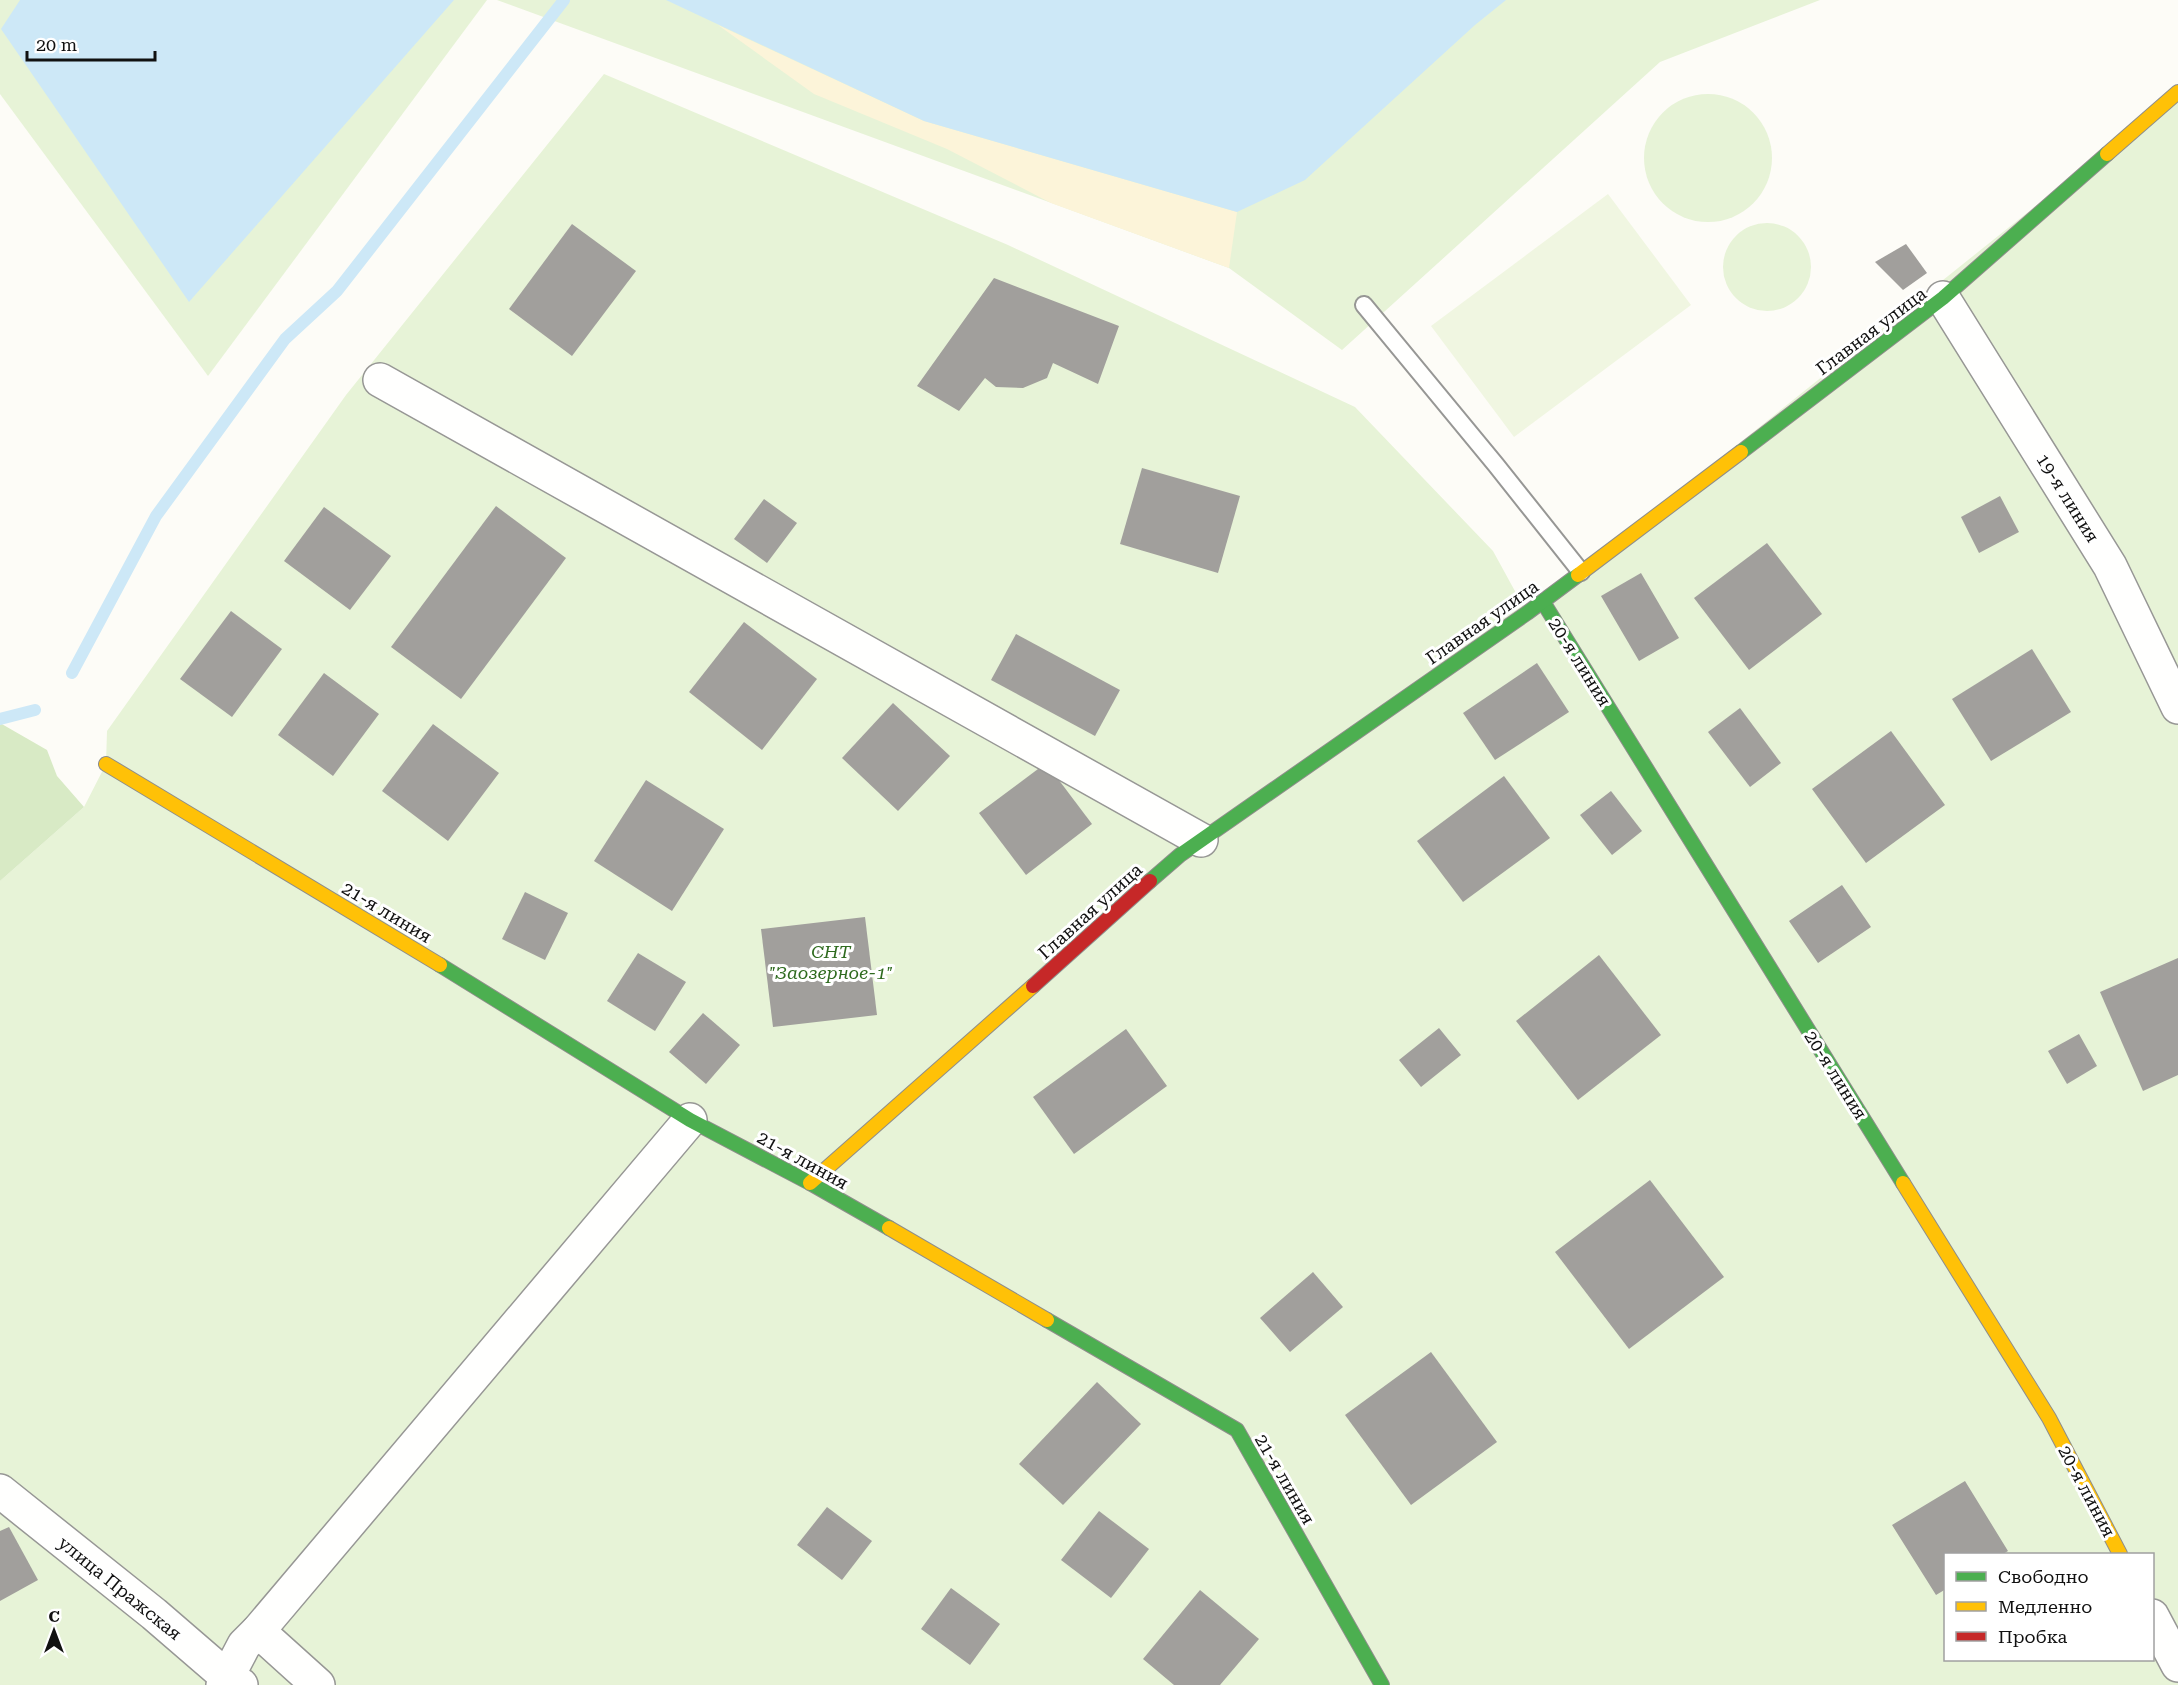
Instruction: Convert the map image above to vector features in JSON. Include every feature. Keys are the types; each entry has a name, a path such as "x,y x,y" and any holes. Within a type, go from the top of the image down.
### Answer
{"street":[{"name":"Главная улица","path":"810,1183 1180,855 1543,602 1943,298 2178,92"},
{"name":"19-я линия","path":"1943,298 2110,566 2178,707"},
{"path":"380,380 1201,840"},
{"name":"20-я линия","path":"1543,602 2049,1418 2119,1553"},
{"name":"21-я линия","path":"106,764 462,978 690,1120 810,1183 1237,1430 1382,1685"},
{"path":"230,1682 244,1645 690,1120"},
{"name":"улица Пражская","path":"0,1491 154,1614 230,1682"},
{"path":"2154,1620 2178,1665"},
{"path":"258,1631 318,1685"}],"lane":[{"path":"1364,305 1581,572"}],"green space":[{"path":"0,0 487,0 208,376 0,94"},
{"path":"497,0 1820,0 1660,62 1342,350 1229,268"},
{"name":"СНТ \"Заозерное-1\"","path":"604,74 1008,245 1355,407 1493,551 1527,613 2178,92 2178,1685 0,1685 0,881 84,807 106,764 107,731 346,395"},
{"path":"1708,94 1732,99 1753,113 1767,134 1772,158 1767,182 1753,203 1732,217 1708,222 1684,217 1663,203 1649,182 1644,158 1649,134 1663,113 1684,99"},
{"path":"1608,194 1691,305 1514,437 1431,326"},
{"path":"1767,223 1784,226 1798,236 1808,250 1811,267 1808,284 1798,298 1784,308 1767,311 1750,308 1736,298 1726,284 1723,267 1726,250 1736,236 1750,226"},
{"path":"0,723 47,750 57,776 84,807 0,881"}],"sand":[{"path":"718,25 924,121 1237,212 1229,268 1051,203 947,149 814,94"}],"water":[{"path":"20,0 454,0 189,302 1,29"},
{"path":"666,0 1506,0 1475,25 1305,180 1237,212 924,121"}],"building":[{"path":"572,224 636,271 572,356 509,309"},
{"path":"1906,244 1927,273 1903,290 1875,262"},
{"path":"994,278 1119,326 1098,384 1053,363 1047,378 1023,388 996,387 985,378 959,411 917,386"},
{"path":"1142,468 1240,496 1218,573 1120,544"},
{"path":"2000,496 2019,532 1979,553 1961,517"},
{"path":"764,499 797,523 767,563 734,539"},
{"path":"496,506 566,558 461,699 391,647"},
{"path":"324,507 391,556 350,610 284,561"},
{"path":"1767,543 1822,614 1749,670 1694,598"},
{"path":"1641,573 1679,638 1639,661 1601,596"},
{"path":"231,611 282,649 232,717 180,679"},
{"path":"744,622 817,679 762,750 689,692"},
{"path":"1016,634 1120,690 1095,736 991,680"},
{"path":"2032,649 2071,712 1991,761 1952,699"},
{"path":"1537,663 1569,712 1495,760 1463,713"},
{"path":"324,673 379,714 333,776 278,735"},
{"path":"893,703 950,756 898,811 842,758"},
{"path":"1740,708 1781,763 1750,787 1708,732"},
{"path":"433,724 499,773 448,841 382,791"},
{"path":"1891,731 1945,805 1866,863 1812,789"},
{"path":"1046,763 1092,824 1026,875 979,813"},
{"path":"1504,776 1550,838 1463,902 1417,841"},
{"path":"646,780 724,829 672,911 594,861"},
{"path":"1611,791 1642,831 1612,855 1580,815"},
{"path":"1842,885 1871,927 1818,963 1789,921"},
{"path":"525,892 568,913 545,960 502,939"},
{"path":"865,917 877,1015 773,1027 761,929"},
{"path":"638,953 686,982 655,1031 607,1001"},
{"path":"1599,955 1661,1035 1578,1100 1516,1021"},
{"path":"2178,958 2178,1075 2143,1091 2100,992"},
{"path":"703,1013 740,1045 706,1084 669,1052"},
{"path":"1439,1028 1461,1055 1421,1087 1399,1060"},
{"path":"1126,1029 1167,1086 1074,1154 1033,1097"},
{"path":"2079,1034 2097,1066 2067,1084 2048,1051"},
{"path":"1650,1180 1724,1277 1629,1349 1555,1252"},
{"path":"1313,1272 1343,1307 1290,1352 1260,1318"},
{"path":"1431,1352 1497,1442 1411,1505 1345,1415"},
{"path":"1097,1382 1141,1424 1063,1505 1019,1464"},
{"path":"1965,1481 2008,1551 2005,1553 1944,1553 1944,1590 1936,1595 1892,1525"},
{"path":"827,1507 872,1541 842,1580 797,1545"},
{"path":"1099,1511 1149,1549 1111,1598 1061,1560"},
{"path":"9,1527 38,1580 0,1601 0,1531"},
{"path":"951,1588 1000,1624 970,1665 921,1629"},
{"path":"1200,1590 1259,1639 1220,1685 1174,1685 1143,1659"}],"waterway":[{"path":"72,673 156,516 285,339 337,291 564,0"},
{"path":"0,719 35,710"}],"traffic: fast":[{"path":"1741,452 1943,298 2107,154"},
{"path":"1150,881 1180,855 1578,575"},
{"path":"1543,602 1903,1183"},
{"path":"440,965 690,1120 810,1183 889,1228"},
{"path":"1047,1320 1237,1430 1382,1685"}],"traffic: slow":[{"path":"2107,154 2178,92"},
{"path":"1578,575 1741,452"},
{"path":"106,764 440,965"},
{"path":"810,1183 1033,986"},
{"path":"1903,1183 2049,1418 2119,1553"},
{"path":"889,1228 1047,1320"}],"traffic: jam":[{"path":"1033,986 1150,881"}]}
